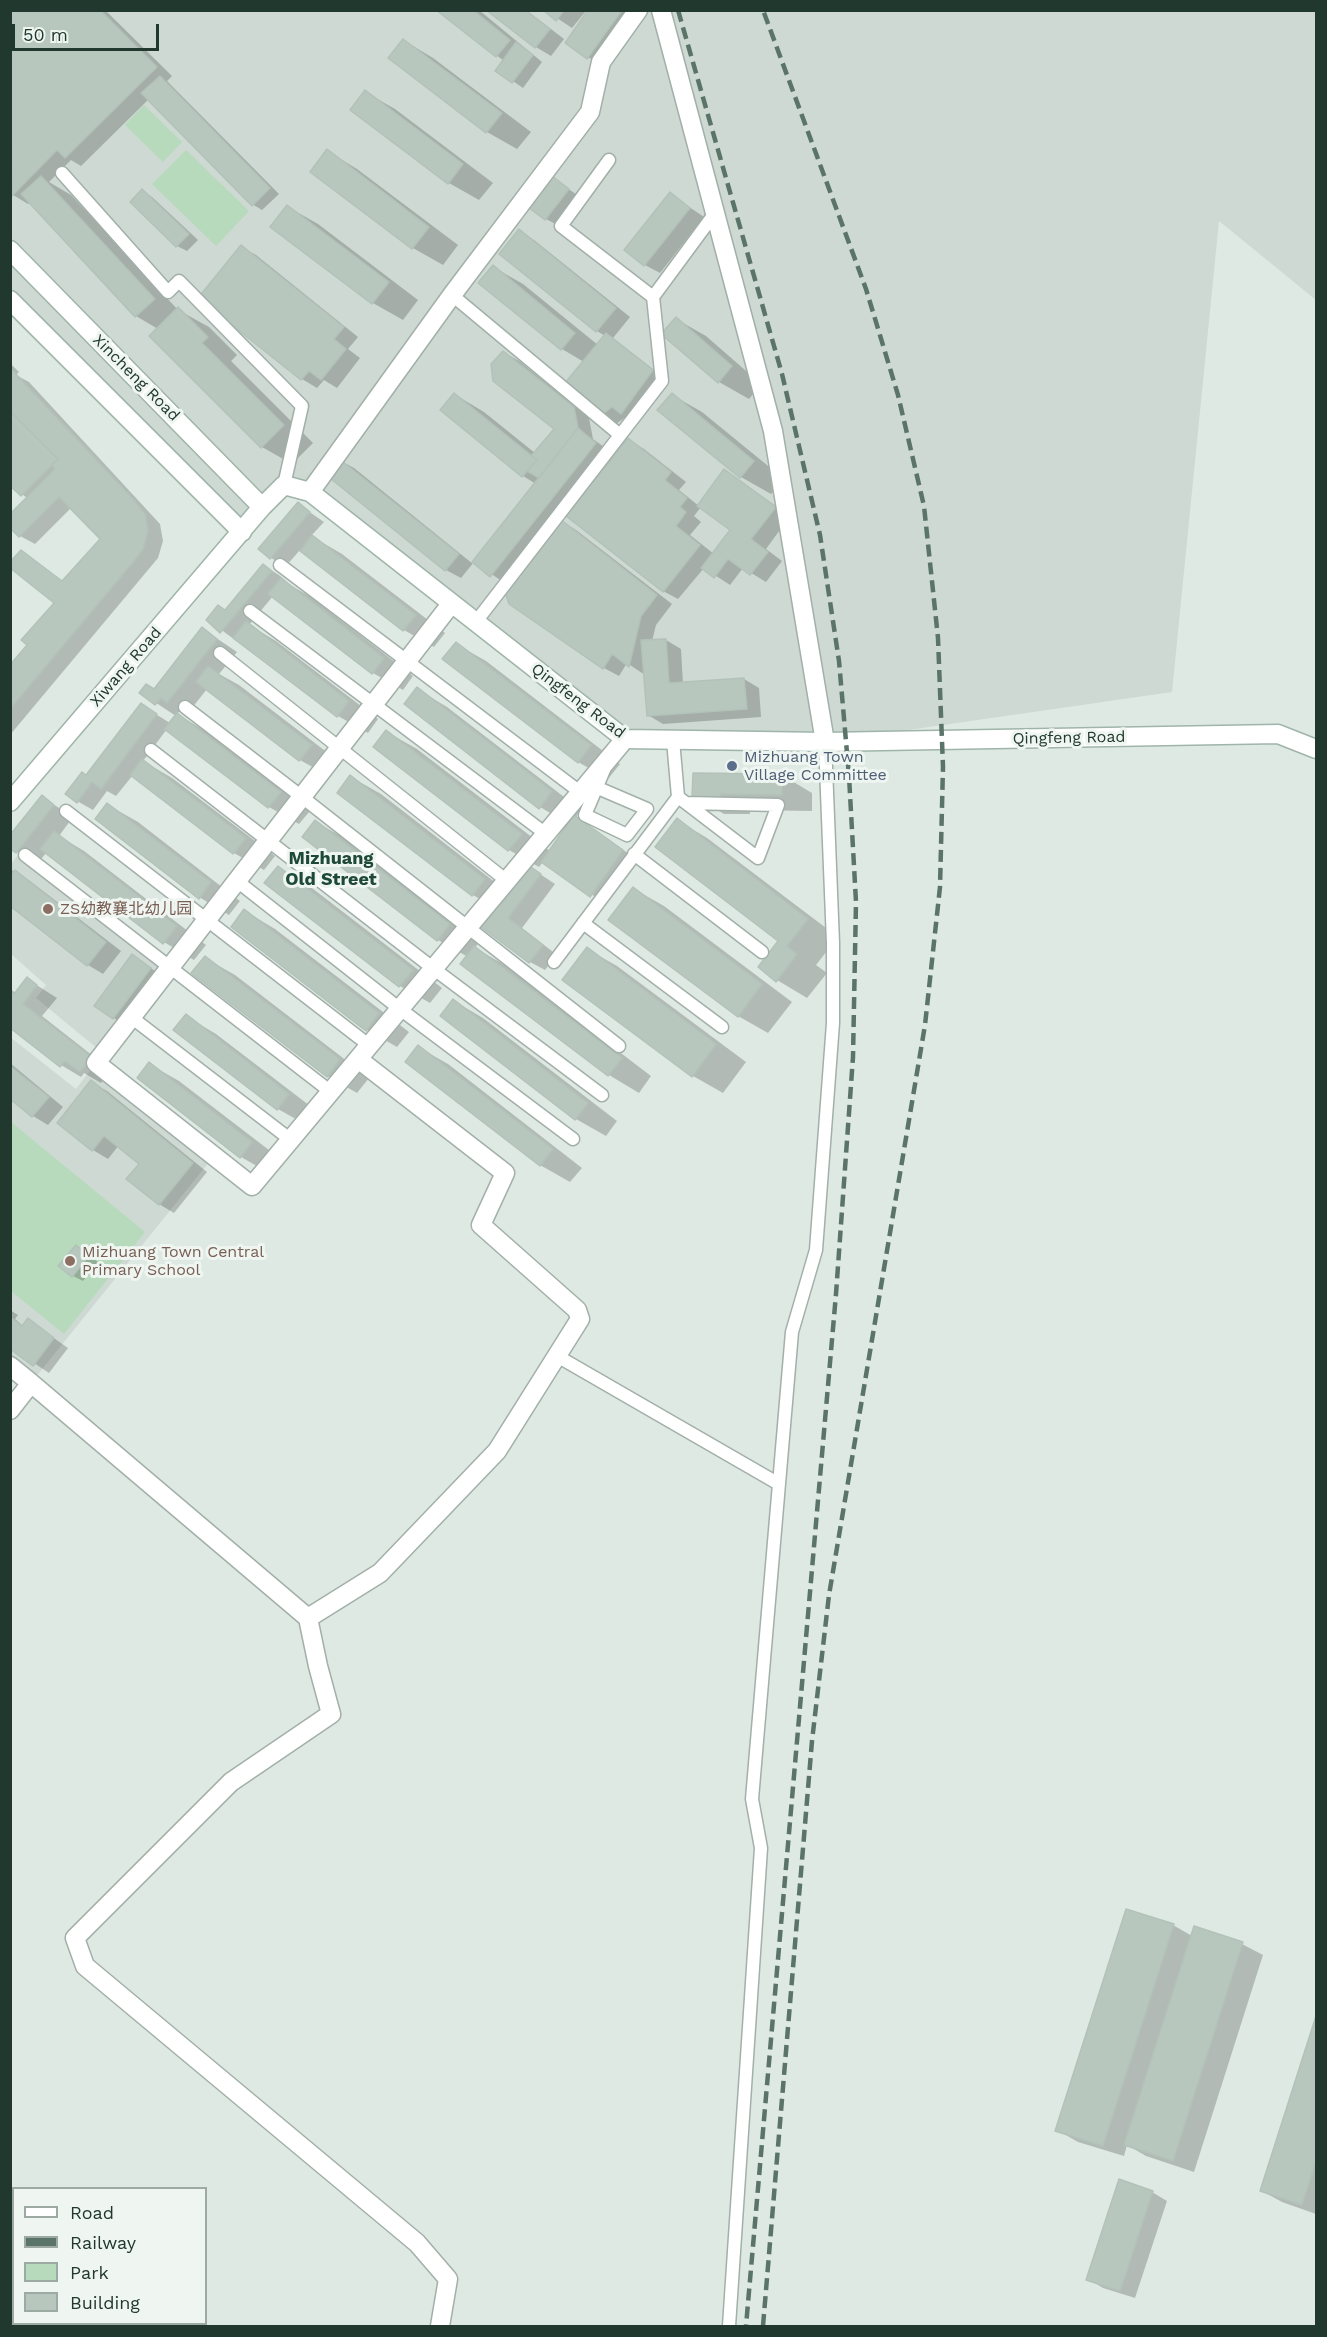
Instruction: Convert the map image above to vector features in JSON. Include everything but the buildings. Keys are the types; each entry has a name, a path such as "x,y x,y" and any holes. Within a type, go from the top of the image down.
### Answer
{"street":[{"path":"310,492 452,295 590,112 601,62 638,10"},
{"path":"661,10 773,431 825,742"},
{"name":"Xincheng Road","path":"10,250 262,507"},
{"name":"Xincheng Road","path":"10,300 242,532"},
{"path":"242,532 284,485"},
{"name":"Qingfeng Road","path":"284,485 310,492 474,623 625,739 825,742 1278,734 1317,749"},
{"name":"Xiwang Road","path":"10,802 242,532"},
{"path":"451,604 96,1064 252,1186 546,834 589,790 609,758 625,739"},
{"path":"308,1618 380,1573 497,1451 580,1319 578,1310 481,1225 505,1173 364,1053"},
{"path":"10,1366 308,1618 331,1714 231,1782 75,1938 85,1966 417,2243 448,2279 440,2326"},
{"path":"10,1410 31,1383"}],"lane":[{"path":"609,160 561,226 653,297"},
{"path":"62,173 168,292 179,281 302,406 284,485"},
{"path":"474,623 662,381 653,297 715,213"},
{"path":"452,295 620,435"},
{"path":"280,565 407,661 589,790 647,809 627,835 585,815 589,790"},
{"path":"250,612 546,834"},
{"path":"220,653 507,880"},
{"path":"186,707 619,1046"},
{"path":"673,740 682,800 758,858 778,805 698,803 682,800"},
{"path":"729,2326 761,1848 752,1799 792,1332 816,1250 833,1023 833,943 825,742"},
{"path":"151,750 434,969 602,1095"},
{"path":"554,962 634,854 682,800"},
{"path":"66,811 207,920 364,1053"},
{"path":"634,854 762,952"},
{"path":"25,855 331,1092"},
{"path":"237,881 400,1009 573,1139"},
{"path":"583,923 722,1027"},
{"path":"131,1017 291,1140"},
{"path":"557,1356 779,1484"}],"shaded area":[{"path":"10,11 1316,11 1316,300 1219,221 1172,692 825,742 625,739 310,492 284,485 242,532 11,300"},
{"name":"ZS幼教襄北幼儿园","path":"17,856 162,969 98,1049 36,998 46,985 11,954 11,864"},
{"name":"Mizhuang Town Central Primary School","path":"10,1037 76,1089 96,1063 214,1156 31,1383 11,1366"}],"green space":[{"path":"144,105 182,142 163,162 125,125"},
{"path":"186,150 249,211 216,246 152,184"},
{"path":"11,1122 145,1232 64,1334 11,1291"}],"railway":[{"path":"678,10 782,374 820,535 839,661 849,776 856,902 853,1057 836,1294 746,2326"},
{"path":"763,10 866,289 898,395 924,506 938,638 943,767 940,887 925,1025 829,1595 812,1741 763,2326"}],"place":[{"name":"Mizhuang Town Village Committee","path":"732,766"},
{"name":"ZS幼教襄北幼儿园","path":"48,909"},
{"name":"Mizhuang Town Central Primary School","path":"70,1261"}],"district":[{"name":"Mizhuang Old Street","path":"331,869"}]}
